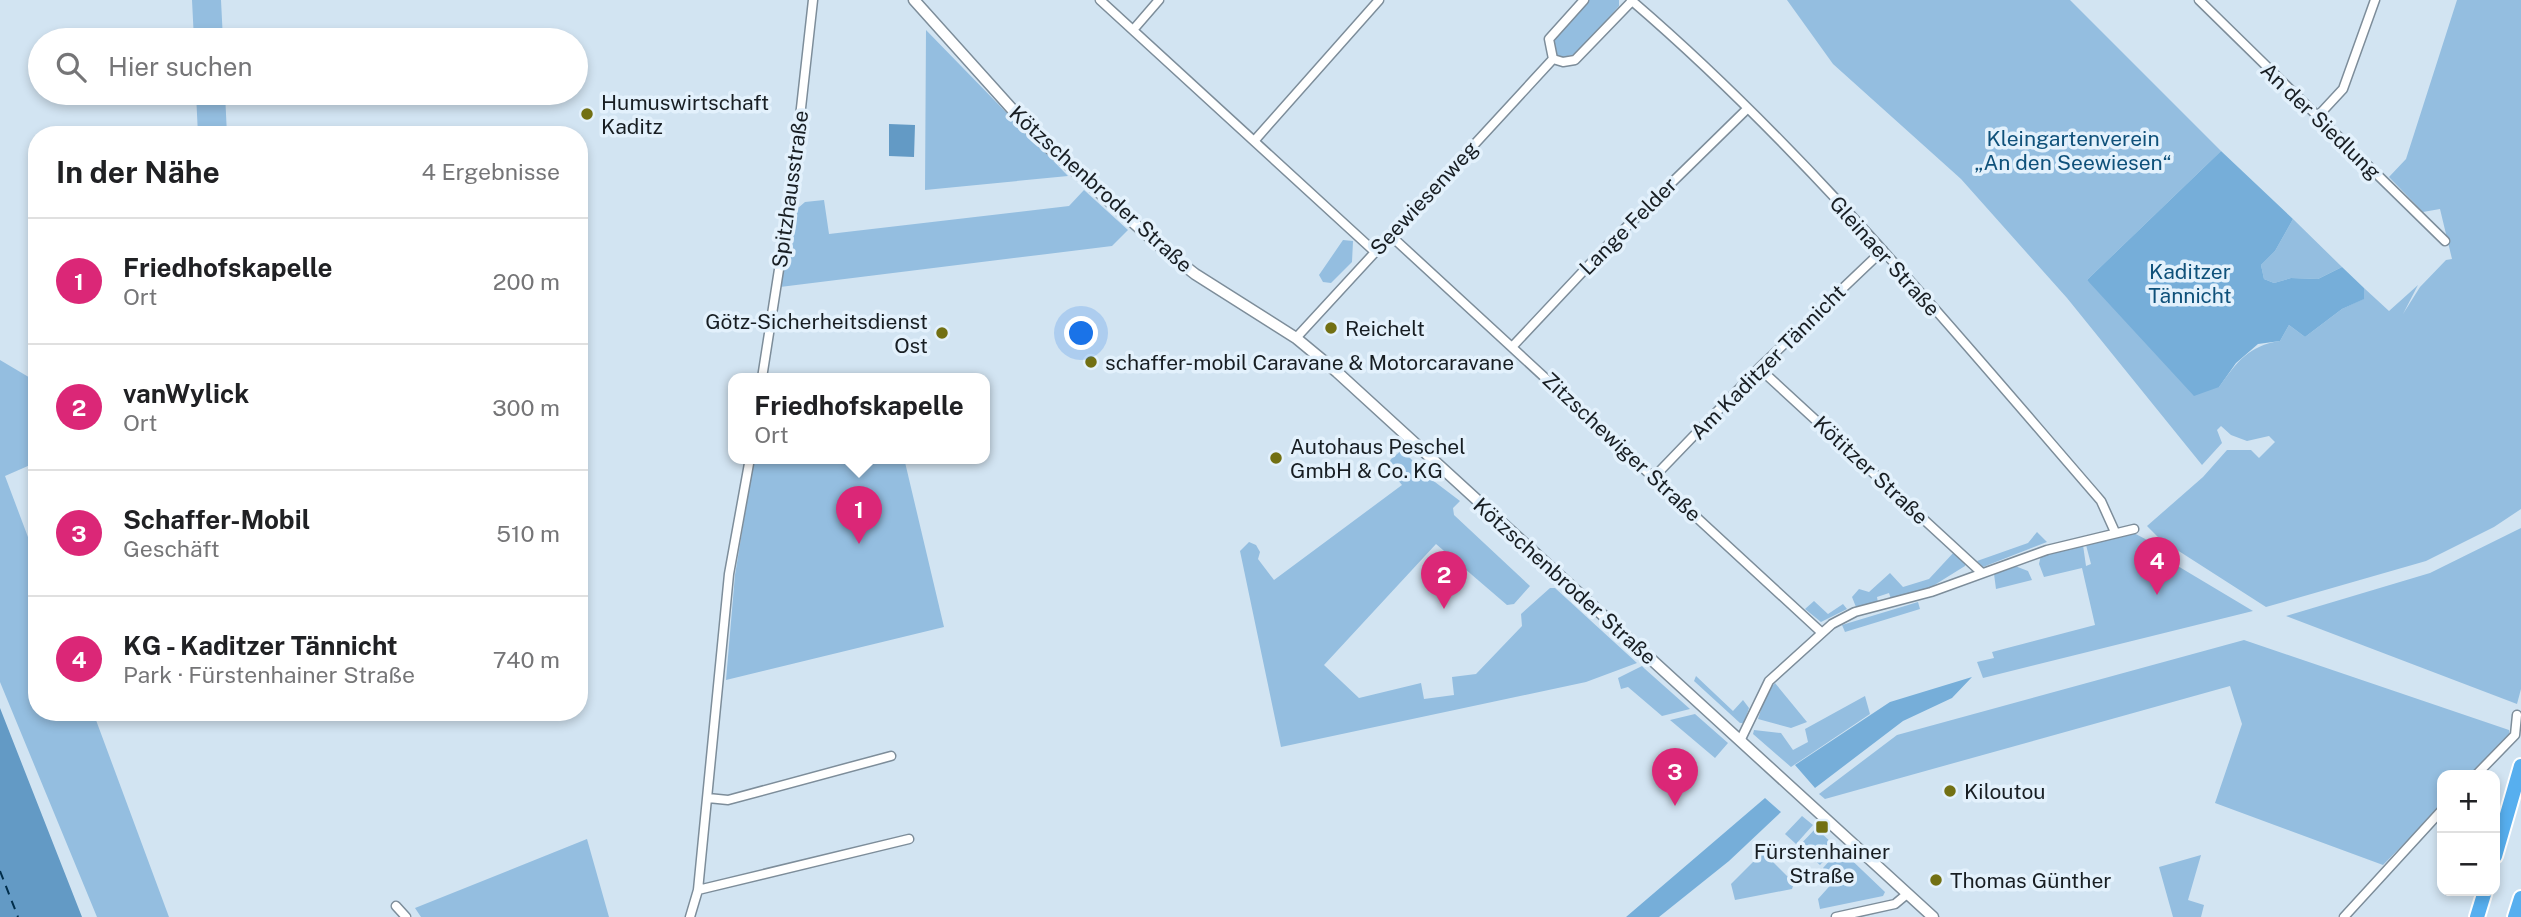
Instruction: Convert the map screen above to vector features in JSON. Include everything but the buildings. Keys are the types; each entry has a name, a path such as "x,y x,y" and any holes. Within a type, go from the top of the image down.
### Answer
{"highway":[{"path":"2500,839 2521,766"},
{"path":"2477,917 2483,896"},
{"path":"2515,917 2521,898"}],"street":[{"name":"Spitzhausstraße","path":"763,373 793,184 813,0"},
{"name":"Kötzschenbroder Straße","path":"914,0 1037,137 1195,274 1296,338 1933,917"},
{"path":"921,9 929,0"},
{"path":"1100,0 1374,251"},
{"path":"1133,30 1159,0"},
{"path":"1255,141 1380,0"},
{"path":"1584,0 1549,39 1553,59 1575,60 1631,0"},
{"name":"Gleinaer Straße","path":"1631,0 1747,109 1883,250 2101,501 2115,532"},
{"name":"An der Siedlung","path":"2200,0 2445,241"},
{"path":"2317,117 2343,89 2375,0"},
{"name":"Seewiesenweg","path":"1296,338 1553,59"},
{"name":"Lange Felder","path":"1512,347 1604,249 1747,109"},
{"name":"Zitzschewiger Straße","path":"1390,235 1821,632"},
{"name":"Am Kaditzer Tännicht","path":"1654,477 1759,368 1883,250"},
{"name":"Kötitzer Straße","path":"1759,368 1982,573"},
{"path":"690,917 698,890 729,574 749,464"},
{"path":"1740,741 1763,688 1821,632 1855,612 1931,592 2047,550 2134,529"},
{"path":"2481,770 2515,735 2517,715"},
{"path":"708,798 727,800 891,756"},
{"path":"2344,917 2437,815"},
{"path":"698,890 909,839"},
{"path":"1836,917 1895,904 1907,894"},
{"path":"396,906 406,917"}],"green space":[{"path":"192,0 221,0 222,28 193,28"},
{"path":"1586,0 1619,0 1619,6 1577,54 1558,58 1554,50 1557,35"},
{"name":"Kleingartenverein „An den Seewiesen“","path":"1787,0 2070,0 2221,151 2087,280 2219,387 2245,356 2269,343 2280,341 2289,325 2305,337 2342,309 2363,299 2364,288 2389,311 2418,285 2403,314 2420,287 2446,260 2452,259 2440,209 2423,212 2389,177 2406,159 2457,0 2521,0 2521,509 2494,527 2426,561 2266,607 2160,539 2147,526 2203,477 2227,450 2251,450 2259,458 2275,442 2269,436 2247,441 2231,435 2221,426 2217,430 2222,443 2202,465 2067,298 1961,179 1833,64"},
{"path":"926,30 1068,176 925,190"},
{"path":"197,105 226,105 227,126 198,126"},
{"name":"Kaditzer Tännicht","path":"2221,151 2293,219 2275,251 2261,265 2264,279 2274,283 2291,278 2318,279 2342,267 2364,288 2364,299 2342,309 2305,337 2289,325 2280,341 2258,344 2236,363 2219,387 2194,396 2087,280"},
{"path":"1084,190 1128,230 1112,246 780,287 791,214 805,202 824,200 829,234 1069,206"},
{"path":"2293,219 2342,267 2318,279 2291,278 2274,283 2264,279 2261,265 2275,251"},
{"path":"1343,240 1353,241 1352,262 1331,283 1323,282 1319,275"},
{"path":"0,360 28,377 28,466 5,476 28,537 28,721 96,721 169,917 97,917 0,682"},
{"path":"1402,450 1431,479 1460,501 1453,508 1454,515 1530,586 1514,604 1507,605 1436,544 1324,665 1359,698 1421,683 1424,699 1454,695 1452,677 1476,674 1522,626 1521,614 1550,588 1555,588 1637,663 1586,682 1281,747 1240,551 1249,542 1256,545 1260,552 1258,559 1274,580 1402,485 1387,467 1391,459"},
{"path":"753,464 905,464 944,627 726,680 735,575"},
{"path":"2521,528 2521,689 2517,704 2286,616 2430,573"},
{"path":"2037,532 2047,542 1983,567 1977,561 2028,543"},
{"path":"2132,532 2149,541 2148,543 2171,562 2253,611 1983,678 1977,662 1994,658 1992,652 2095,625 2082,568 2044,577 2039,564 2041,555 2083,545 2086,566 2091,564 2086,545"},
{"path":"1955,551 1966,562 1965,566 1928,589 1891,599 1889,593 1877,597 1878,603 1856,607 1852,597 1859,589 1869,592 1890,573 1903,587 1929,579"},
{"path":"2015,566 2028,571 2032,580 1996,589 1994,574"},
{"path":"1814,601 1828,614 1843,604 1847,609 1821,622 1805,609"},
{"path":"1918,602 1920,609 1845,632 1842,625"},
{"path":"2244,640 2509,730 2510,736 2476,770 2437,770 2437,810 2383,865 2215,803 2242,724 2230,686 1825,799 1819,794 1897,735"},
{"path":"1642,666 1690,709 1662,716 1628,687 1621,689 1618,678"},
{"path":"1696,676 1733,711 1743,700 1749,708 1744,723 1740,723 1694,681"},
{"path":"1972,677 1952,698 1903,721 1815,788 1795,765 1890,702"},
{"path":"1775,683 1807,722 1791,728 1758,719 1766,694"},
{"path":"1865,696 1870,714 1791,767 1753,734 1754,730 1781,733 1793,750 1808,742 1805,729"},
{"path":"1695,714 1728,743 1715,758 1670,720"},
{"path":"1765,798 1781,812 1729,861 1659,917 1626,917"},
{"path":"1802,816 1813,825 1796,844 1785,834"},
{"path":"1816,828 1836,847 1820,865 1799,846"},
{"path":"587,839 609,917 421,917 415,908"},
{"path":"1840,849 1885,892 1883,896 1820,909 1818,899 1835,880 1823,868"},
{"path":"1763,852 1794,883 1792,889 1735,900 1731,884"},
{"path":"2201,855 2188,900 2204,905 2201,917 2173,917 2159,867"}],"shaded area":[{"path":"889,124 915,125 914,157 889,156"},
{"path":"0,708 82,917 0,917"}],"ferry route":[{"path":"0,871 18,917"}],"place":[{"name":"Humuswirtschaft Kaditz","path":"587,114"},
{"name":"Reichelt","path":"1331,328"},
{"name":"Götz-Sicherheitsdienst Ost","path":"942,333"},
{"name":"schaffer-mobil Caravane & Motorcaravane","path":"1091,362"},
{"name":"Autohaus Peschel GmbH & Co. KG","path":"1276,458"},
{"name":"Friedhofskapelle","path":"859,544"},
{"name":"KG - Kaditzer Tännicht","path":"2157,595"},
{"name":"vanWylick","path":"1444,609"},
{"name":"Kiloutou","path":"1950,791"},
{"name":"Schaffer-Mobil","path":"1675,806"},
{"name":"Fürstenhainer Straße","path":"1822,827"},
{"name":"Thomas Günther","path":"1936,880"}]}
